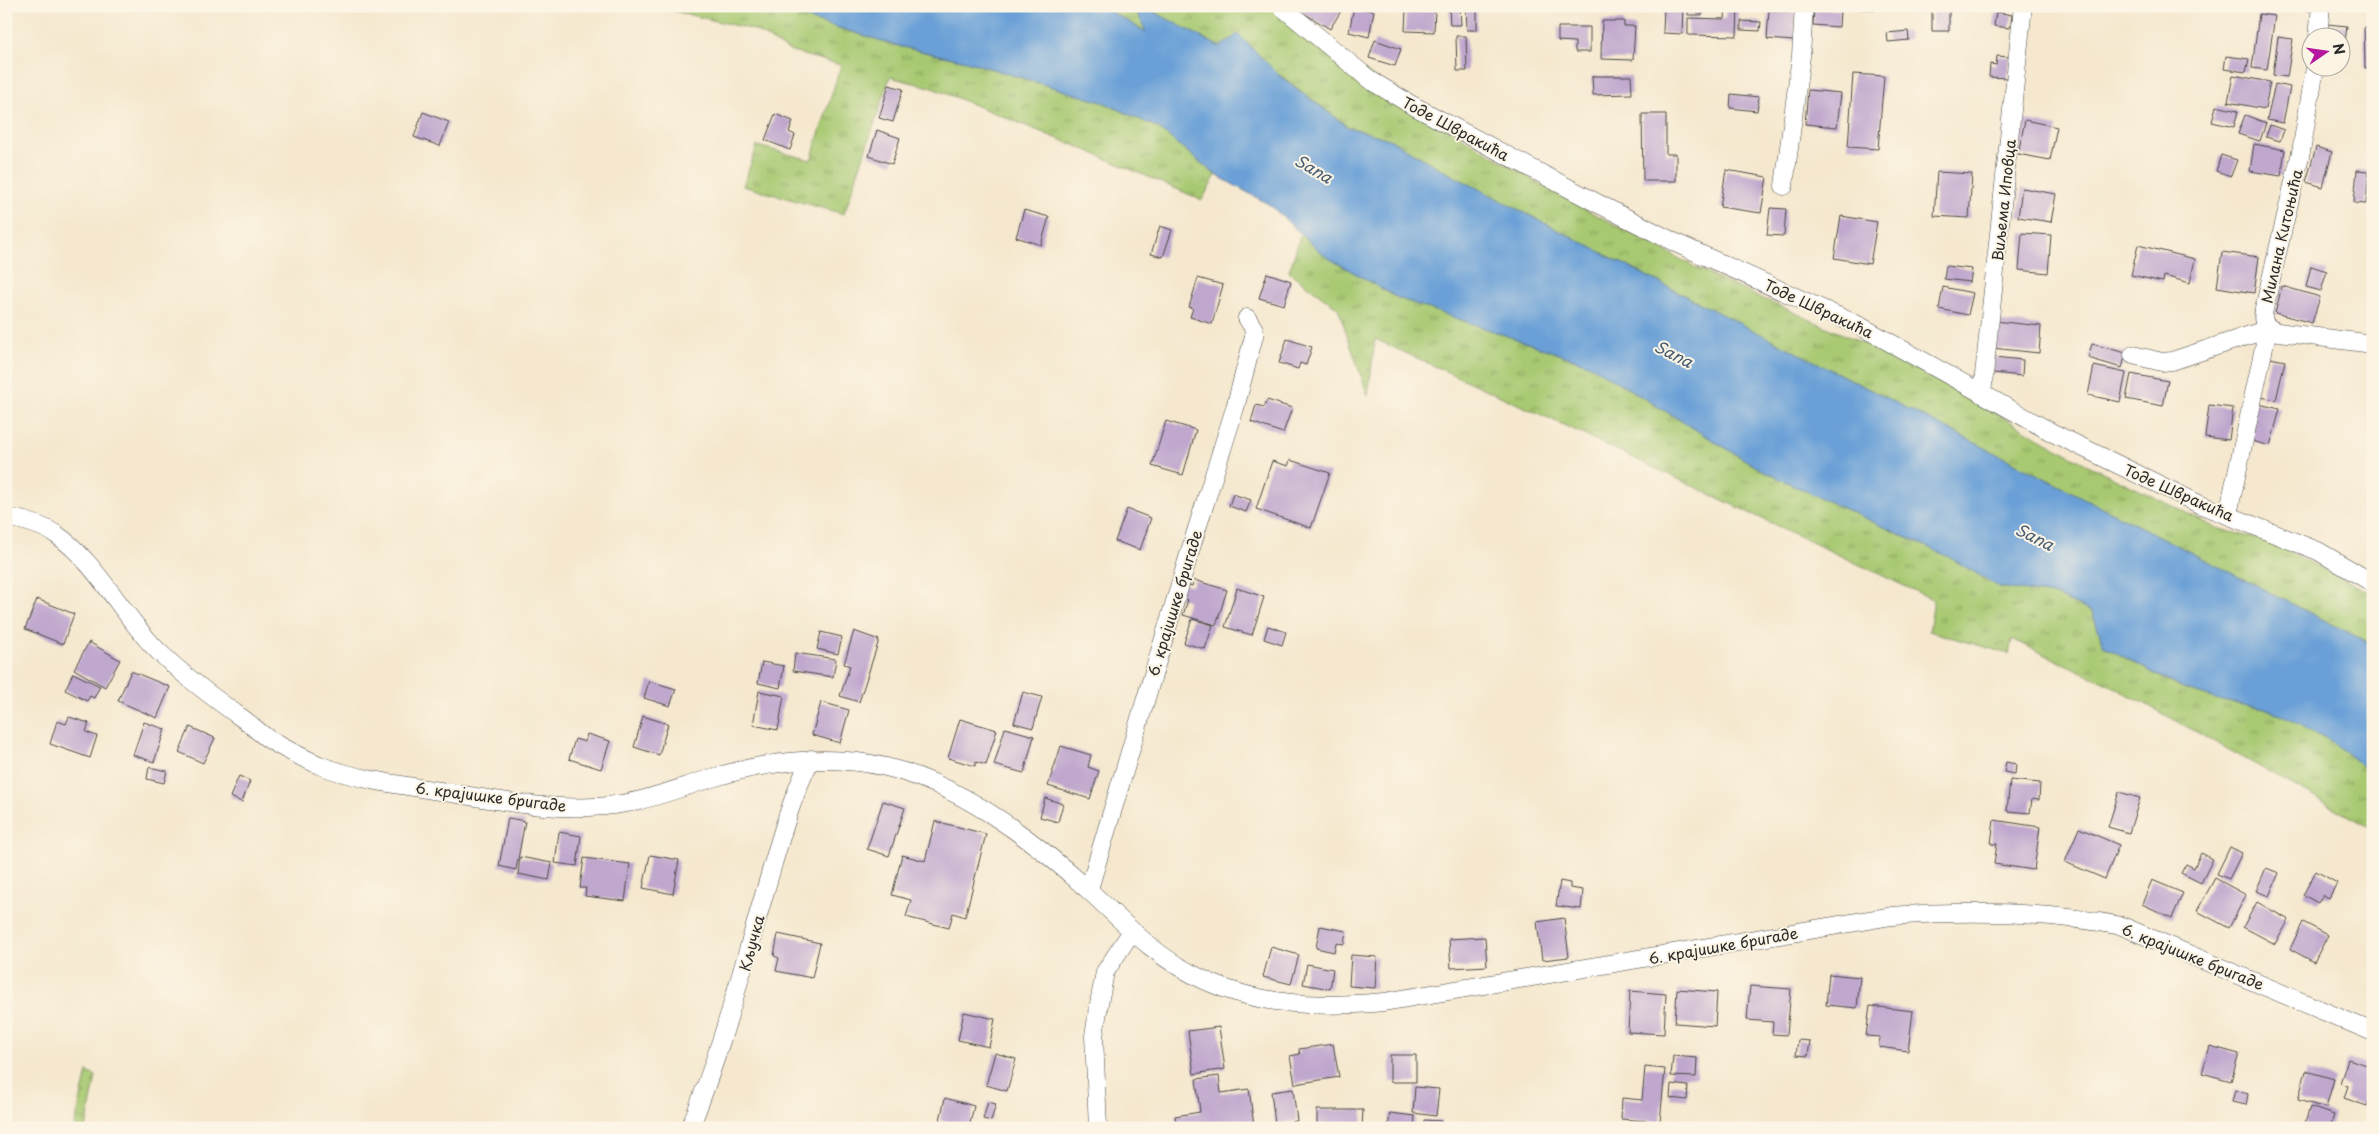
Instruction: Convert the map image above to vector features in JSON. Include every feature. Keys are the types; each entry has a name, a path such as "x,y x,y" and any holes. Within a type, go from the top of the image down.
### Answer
{"street":[{"name":"Тоде Швракића","path":"1281,6 1370,80 1410,104 1678,244 1862,327 2053,433 2199,504 2318,551 2373,583"},
{"path":"1784,186 1801,56 1804,6"},
{"name":"Виљема Иповца","path":"1982,394 2023,6"},
{"path":"2319,28 2321,6"},
{"name":"Милана Китоњића","path":"2228,514 2268,328 2264,324 2263,315 2301,152 2313,78"},
{"name":"6. крајишке бригаде","path":"1089,889 1192,541 1235,408 1254,336 1254,329 1247,318"},
{"path":"2133,355 2162,362 2172,361 2268,328 2291,334 2323,336 2373,344"},
{"name":"6. крајишке бригаде","path":"6,517 39,525 58,535 76,551 154,646 214,697 270,740 319,765 350,774 445,792 540,806 604,807 631,803 734,772 810,758 884,766 915,776 948,790 1027,840 1089,889 1132,931 1172,963 1219,987 1270,1001 1307,1005 1347,1006 1434,994 1892,916 1978,911 2029,912 2080,918 2122,926 2373,1032"},
{"name":"Кључка","path":"690,1128 708,1083 730,1017 791,802 810,758"},
{"path":"1098,1128 1094,1036 1100,998 1105,972 1132,931"}],"green space":[{"path":"653,6 766,6 902,47 966,61 1105,103 1158,128 1216,175 1202,200 1086,150 930,87 890,77 844,214 743,186 757,146 811,160 841,65 792,52 754,30"},
{"path":"1101,6 1134,6 1147,32 1104,8"},
{"path":"1143,6 1277,6 1419,111 1553,192 1714,277 1901,360 2084,463 2217,528 2268,542 2373,594 2373,645 1666,286 1446,172 1389,139 1348,127 1275,71 1238,35 1220,47"},
{"path":"1301,234 1332,260 1398,298 1588,364 1765,472 1949,557 1999,587 2053,595 2092,612 2104,646 2180,688 2222,701 2271,710 2333,742 2373,775 2373,829 2120,690 2012,639 2009,654 1929,631 1934,600 1568,427 1375,339 1368,396 1338,308 1289,272"},
{"path":"87,1072 96,1076 86,1128 74,1128"}],"water":[{"name":"Sana","path":"766,6 1101,6 1146,32 1134,6 1143,6 1220,47 1238,34 1280,76 1348,127 1389,139 1446,172 1666,286 2373,645 2373,775 2333,742 2271,710 2222,701 2181,688 2104,646 2092,612 2053,595 1999,587 1949,557 1765,472 1588,364 1398,298 1325,256 1270,205 1216,175 1158,128 1105,103 966,61 902,47"}],"building":[{"path":"1292,6 1344,6 1330,29"},
{"path":"1449,6 1460,6 1461,25 1450,25"},
{"path":"1466,6 1477,6 1477,30 1467,30"},
{"path":"1664,6 1683,6 1682,34 1663,33"},
{"path":"1726,6 1738,6 1737,36 1688,35 1688,18 1725,19"},
{"path":"1859,6 1886,6 1886,10 1859,9"},
{"path":"2289,6 2314,6 2314,11"},
{"path":"1354,7 1374,11 1369,37 1349,32"},
{"path":"1688,7 1702,8 1702,15 1688,15"},
{"path":"1932,7 1949,7 1949,31 1932,31"},
{"path":"1814,8 1840,10 1839,27 1813,25"},
{"path":"1406,9 1435,10 1434,32 1405,31"},
{"path":"1769,10 1796,12 1794,41 1767,39"},
{"path":"1996,12 2012,15 2010,28 1994,26"},
{"path":"2259,14 2275,16 2267,70 2252,68"},
{"path":"1602,21 1624,21 1624,26 1635,26 1633,60 1601,59"},
{"path":"1741,21 1761,22 1760,31 1741,30"},
{"path":"2327,24 2347,26 2347,28 2327,28"},
{"path":"1558,27 1590,27 1590,52 1575,52 1575,42 1558,41"},
{"path":"2364,27 2373,27 2373,67 2365,68"},
{"path":"1908,31 1909,40 1888,42 1887,33"},
{"path":"1456,36 1466,36 1467,71 1457,71"},
{"path":"2278,37 2293,39 2287,77 2273,75"},
{"path":"1375,40 1401,49 1395,66 1369,58"},
{"path":"1997,56 2010,57 2008,78 1989,77 1990,64 1996,65"},
{"path":"2226,56 2249,59 2246,72 2224,69"},
{"path":"1853,74 1884,76 1878,149 1848,147"},
{"path":"2233,75 2270,82 2265,109 2228,102"},
{"path":"1592,76 1631,76 1632,94 1593,95"},
{"path":"2275,84 2290,87 2283,123 2267,120"},
{"path":"889,85 903,89 893,122 879,118"},
{"path":"1808,90 1841,93 1837,127 1805,124"},
{"path":"1731,94 1759,97 1757,111 1730,108"},
{"path":"2216,106 2238,111 2234,127 2212,122"},
{"path":"423,112 449,122 440,146 414,137"},
{"path":"775,114 793,121 789,132 795,135 790,150 765,140"},
{"path":"1642,114 1666,114 1666,154 1676,154 1676,181 1643,181"},
{"path":"2245,115 2266,123 2260,141 2238,134"},
{"path":"2025,120 2057,127 2050,160 2018,154"},
{"path":"2270,125 2284,130 2280,141 2266,137"},
{"path":"877,130 900,138 892,164 869,156"},
{"path":"2254,144 2285,150 2281,176 2250,171"},
{"path":"2316,147 2332,152 2323,187 2306,182"},
{"path":"2221,155 2237,160 2231,176 2216,171"},
{"path":"1726,170 1767,177 1761,213 1720,207"},
{"path":"2357,170 2369,171 2366,204 2354,203"},
{"path":"1937,172 1972,174 1969,218 1934,216"},
{"path":"2022,188 2056,194 2051,222 2018,217"},
{"path":"1770,208 1786,209 1784,236 1767,235"},
{"path":"1024,210 1049,217 1041,245 1016,237"},
{"path":"1841,216 1877,222 1870,264 1834,258"},
{"path":"1160,226 1172,230 1163,257 1151,254"},
{"path":"2022,233 2051,235 2048,273 2019,270"},
{"path":"2138,245 2195,259 2190,283 2164,276 2163,282 2131,275"},
{"path":"2222,252 2259,257 2254,293 2217,287"},
{"path":"1946,266 1972,269 1970,282 1944,279"},
{"path":"2311,266 2327,271 2321,291 2306,287"},
{"path":"1267,273 1291,281 1284,305 1259,298"},
{"path":"1198,278 1223,285 1212,324 1190,317 1193,308 1189,307"},
{"path":"2282,286 2320,297 2312,323 2275,313"},
{"path":"1943,287 1973,293 1968,315 1939,309"},
{"path":"1994,321 2041,326 2039,353 1992,348"},
{"path":"1287,339 1312,347 1306,365 1300,363 1298,369 1279,363"},
{"path":"2092,344 2126,353 2122,368 2088,358"},
{"path":"1994,357 2023,360 2022,376 1993,373"},
{"path":"2270,358 2285,361 2276,400 2261,397"},
{"path":"2094,366 2126,373 2120,402 2088,395"},
{"path":"2131,374 2168,381 2163,406 2126,399"},
{"path":"1267,400 1292,408 1283,433 1251,422 1256,405 1264,407"},
{"path":"2254,403 2280,409 2270,446 2245,439"},
{"path":"2209,405 2233,408 2229,440 2205,437"},
{"path":"1166,421 1196,430 1183,475 1152,466"},
{"path":"1290,460 1330,473 1311,528 1256,509 1272,461 1288,466"},
{"path":"1233,494 1251,500 1246,512 1229,506"},
{"path":"1127,509 1151,518 1140,550 1115,541"},
{"path":"1194,580 1227,590 1216,625 1183,615 1188,600 1179,598 1183,583 1192,586"},
{"path":"1237,588 1264,597 1252,635 1225,627"},
{"path":"37,599 74,614 63,644 25,629"},
{"path":"1192,619 1213,625 1205,649 1184,643"},
{"path":"1268,626 1286,632 1282,645 1264,639"},
{"path":"854,631 879,640 859,702 840,696 850,666 844,664"},
{"path":"821,632 842,637 838,654 817,649"},
{"path":"89,642 120,660 105,687 74,669"},
{"path":"795,653 836,659 833,677 793,671"},
{"path":"762,662 784,666 780,688 758,683"},
{"path":"131,671 170,687 157,718 118,701"},
{"path":"73,673 100,686 94,698 90,696 87,701 65,690"},
{"path":"649,681 676,689 670,706 644,698"},
{"path":"759,691 784,696 778,730 753,725"},
{"path":"1023,692 1042,697 1033,728 1014,723"},
{"path":"821,702 849,710 840,743 812,735"},
{"path":"643,716 668,724 659,755 634,747"},
{"path":"69,717 89,723 86,732 97,736 90,758 50,744 57,721 66,724"},
{"path":"960,719 997,730 986,765 976,762 975,766 948,758"},
{"path":"144,722 165,729 154,762 133,755"},
{"path":"190,727 215,738 203,763 179,752"},
{"path":"1005,728 1034,736 1024,773 994,765"},
{"path":"587,734 610,741 601,769 569,759 575,739 585,742"},
{"path":"1061,746 1091,755 1088,767 1099,771 1090,799 1048,786"},
{"path":"2006,762 2016,764 2015,774 2004,772"},
{"path":"149,767 167,771 164,783 147,779"},
{"path":"239,776 250,781 242,802 230,797"},
{"path":"2010,780 2040,783 2039,800 2032,799 2030,813 2007,811"},
{"path":"2119,792 2140,798 2129,833 2108,827"},
{"path":"1045,798 1063,804 1058,822 1040,817"},
{"path":"883,801 905,808 889,856 867,849"},
{"path":"508,818 525,821 516,870 499,866"},
{"path":"1994,820 2040,827 2034,870 1994,864 1997,844 1991,844"},
{"path":"935,821 986,834 965,917 953,913 949,928 906,917 911,900 892,895 902,855 925,861"},
{"path":"2079,828 2119,845 2105,879 2065,862"},
{"path":"559,832 581,836 577,866 555,863"},
{"path":"2230,847 2242,853 2229,879 2217,874"},
{"path":"2201,853 2213,859 2201,883 2181,873 2186,864 2194,868"},
{"path":"650,855 679,860 673,894 643,888"},
{"path":"520,857 552,863 549,880 518,874"},
{"path":"584,858 630,864 625,901 585,896 586,888 580,888"},
{"path":"2266,868 2279,873 2269,896 2256,891"},
{"path":"2316,871 2337,883 2329,898 2323,895 2318,903 2303,895"},
{"path":"2215,878 2246,895 2229,928 2197,911"},
{"path":"2152,880 2183,893 2172,918 2142,904"},
{"path":"1560,881 1570,883 1570,888 1583,890 1581,909 1556,906"},
{"path":"2257,902 2289,920 2275,944 2243,927"},
{"path":"1564,918 1569,957 1542,960 1537,922"},
{"path":"2303,922 2328,935 2314,962 2290,949"},
{"path":"1320,926 1346,931 1344,944 1336,943 1334,952 1316,948"},
{"path":"778,934 820,943 812,978 776,971 779,958 774,956"},
{"path":"1485,937 1487,966 1451,968 1449,939"},
{"path":"1271,947 1299,955 1291,984 1263,977"},
{"path":"1351,955 1377,957 1375,988 1349,986"},
{"path":"1307,964 1333,969 1330,989 1303,984"},
{"path":"1829,974 1860,977 1857,1008 1826,1005"},
{"path":"1750,986 1791,989 1787,1035 1772,1034 1773,1022 1747,1020"},
{"path":"1677,989 1717,992 1715,1026 1675,1023"},
{"path":"1630,991 1666,994 1664,1034 1628,1032"},
{"path":"1870,1006 1913,1011 1908,1051 1879,1047 1880,1037 1866,1036"},
{"path":"964,1012 995,1019 989,1047 958,1040"},
{"path":"1219,1027 1225,1069 1194,1074 1188,1031"},
{"path":"1798,1040 1810,1041 1808,1056 1796,1055"},
{"path":"1333,1044 1339,1077 1295,1084 1290,1056 1300,1054 1299,1049"},
{"path":"2210,1046 2239,1054 2231,1081 2202,1073"},
{"path":"995,1053 1016,1059 1007,1091 986,1085"},
{"path":"1390,1055 1416,1055 1416,1082 1390,1082"},
{"path":"1673,1056 1697,1058 1696,1077 1671,1076"},
{"path":"2348,1059 2373,1067 2373,1091 2367,1106 2344,1098 2348,1086 2340,1083"},
{"path":"1645,1067 1665,1069 1660,1122 1621,1119 1622,1098 1642,1100"},
{"path":"2306,1071 2334,1079 2326,1108 2298,1100"},
{"path":"1219,1076 1221,1093 1249,1089 1254,1126 1177,1128 1175,1116 1200,1112 1196,1079"},
{"path":"1671,1084 1688,1086 1687,1100 1670,1098"},
{"path":"1415,1087 1439,1089 1436,1116 1413,1113"},
{"path":"1293,1089 1297,1121 1275,1124 1271,1092"},
{"path":"2235,1090 2248,1094 2246,1105 2232,1102"},
{"path":"945,1098 974,1106 969,1128 940,1120"},
{"path":"988,1102 996,1104 991,1121 983,1119"},
{"path":"2310,1107 2334,1115 2330,1128 2304,1127"},
{"path":"1317,1110 1363,1110 1362,1128 1317,1128"},
{"path":"1390,1113 1415,1116 1414,1128 1388,1128"},
{"path":"1424,1120 1441,1121 1441,1128 1424,1128"},
{"path":"1625,1125 1649,1126 1649,1128 1625,1128"}]}
